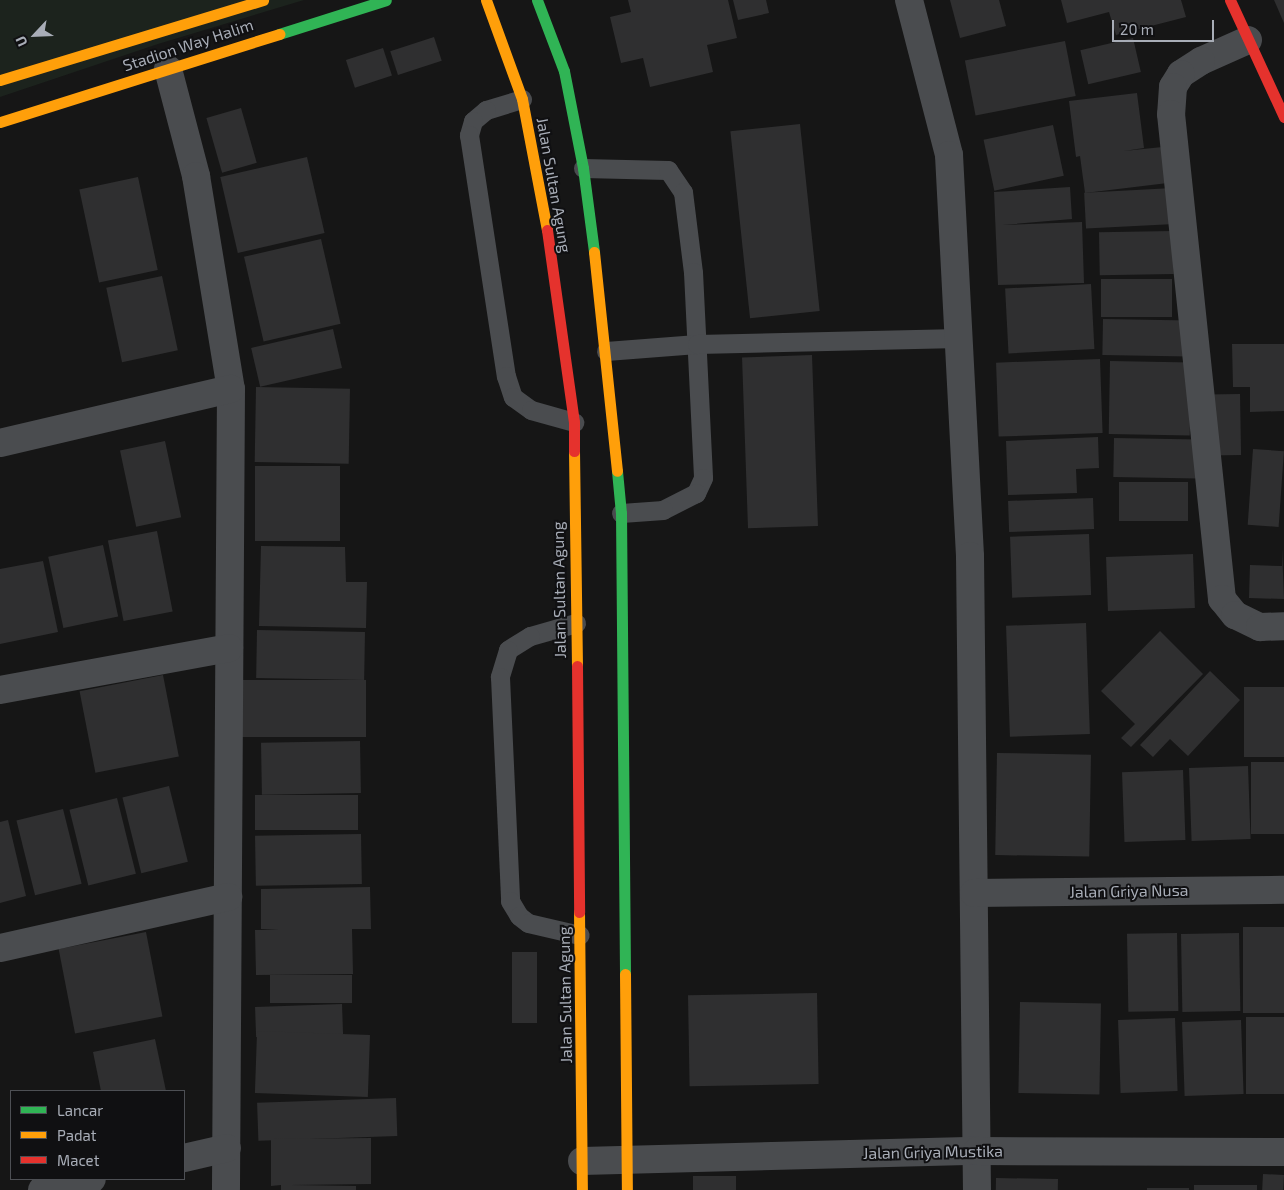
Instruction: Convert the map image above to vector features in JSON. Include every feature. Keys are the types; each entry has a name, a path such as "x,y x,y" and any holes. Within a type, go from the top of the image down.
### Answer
{"main road":[{"name":"Stadion Way Halim","path":"0,80 263,0"},
{"name":"Stadion Way Halim","path":"0,122 386,0"},
{"name":"Jalan Sultan Agung","path":"486,0 522,99 546,226 574,422 582,1190"},
{"name":"Jalan Sultan Agung","path":"537,0 564,71 583,168 606,350 621,513 626,1190"},
{"path":"1230,0 1284,117"}],"street":[{"path":"909,0 949,154 970,556 977,1190"},
{"path":"1248,40 1181,74 1173,87 1171,114 1222,599 1235,615 1260,627 1284,626"},
{"path":"168,69 196,176 231,388 226,1190"},
{"path":"0,443 231,388"},
{"path":"0,690 230,648"},
{"name":"Jalan Griya Nusa","path":"974,893 1284,890"},
{"path":"0,948 228,897"},
{"path":"185,1158 227,1148"},
{"name":"Jalan Griya Mustika","path":"582,1161 977,1151 1284,1152"},
{"path":"42,1190 87,1180"}],"lane":[{"path":"522,99 486,110 472,121 469,135 506,376 513,397 531,410 574,422"},
{"path":"583,168 668,170 683,192 693,272 704,478 696,493 663,510 621,513"},
{"path":"606,350 697,344 959,338"},
{"path":"576,623 530,636 508,650 500,677 510,901 519,916 528,923 580,935"}],"shaded area":[{"path":"0,0 304,0 158,44 0,97"}],"building":[{"path":"628,0 728,0 737,38 707,45 713,72 650,87 643,58 621,63 610,17 631,12"},
{"path":"733,0 766,0 769,13 738,20"},
{"path":"950,0 999,0 1006,26 960,38"},
{"path":"1061,0 1181,0 1186,17 1116,35 1109,12 1067,23"},
{"path":"1274,0 1284,0 1284,23"},
{"path":"434,37 442,61 398,75 390,51"},
{"path":"1133,38 1141,72 1088,84 1080,50"},
{"path":"1065,41 1076,96 976,115 965,60"},
{"path":"383,48 392,76 355,88 346,60"},
{"path":"1137,93 1144,148 1124,151 1172,146 1176,182 1085,193 1080,156 1076,157 1069,101"},
{"path":"241,108 257,163 222,173 206,118"},
{"path":"800,124 820,311 750,318 730,131"},
{"path":"1053,125 1064,176 994,191 984,140"},
{"path":"307,157 325,233 238,253 220,177"},
{"path":"138,177 158,270 99,282 79,189"},
{"path":"1070,187 1072,219 1002,225 1082,222 1084,283 998,285 994,192"},
{"path":"1173,188 1175,224 1086,229 1084,193"},
{"path":"1173,231 1174,274 1100,275 1099,232"},
{"path":"321,239 341,324 264,342 244,257"},
{"path":"162,276 178,350 122,362 106,288"},
{"path":"1101,279 1172,279 1172,317 1101,317"},
{"path":"1091,284 1094,349 1009,353 1005,289"},
{"path":"1103,319 1189,321 1188,356 1102,355"},
{"path":"333,329 342,368 260,387 251,348"},
{"path":"1232,344 1284,344 1284,411 1250,412 1250,387 1233,387"},
{"path":"812,355 818,526 748,528 742,357"},
{"path":"1100,359 1103,433 999,437 996,363"},
{"path":"1110,361 1191,362 1190,435 1109,434"},
{"path":"256,387 350,389 349,464 255,462"},
{"path":"1240,394 1241,455 1208,456 1207,395"},
{"path":"1098,437 1099,468 1076,469 1077,493 1008,495 1006,441"},
{"path":"1114,438 1198,439 1197,478 1113,477"},
{"path":"165,441 181,517 136,527 120,451"},
{"path":"1253,449 1284,451 1279,527 1248,525"},
{"path":"255,466 340,466 340,541 255,541"},
{"path":"1119,482 1188,482 1188,521 1119,521"},
{"path":"1093,498 1094,529 1009,532 1008,501"},
{"path":"157,531 173,611 124,621 108,541"},
{"path":"1089,534 1091,595 1012,598 1010,537"},
{"path":"103,545 118,616 63,628 48,557"},
{"path":"261,546 345,547 346,582 367,582 366,628 259,626"},
{"path":"1282,548 1284,599 1249,598 1250,565 1282,566"},
{"path":"1193,554 1195,608 1108,611 1106,557"},
{"path":"43,561 58,632 0,644 0,569"},
{"path":"1086,623 1090,734 1010,737 1006,626"},
{"path":"257,630 365,632 364,680 256,678"},
{"path":"1160,631 1203,674 1131,747 1121,738 1135,724 1101,691"},
{"path":"1210,671 1240,700 1188,756 1170,739 1153,757 1140,745"},
{"path":"163,675 179,756 95,773 80,691"},
{"path":"242,680 366,680 366,737 242,737"},
{"path":"1244,687 1284,687 1284,757 1244,757"},
{"path":"360,741 361,793 262,795 261,743"},
{"path":"997,753 1091,755 1089,857 995,855"},
{"path":"1251,762 1284,762 1284,834 1251,834"},
{"path":"1248,766 1251,839 1192,841 1189,768"},
{"path":"1183,770 1185,840 1124,842 1122,772"},
{"path":"169,786 188,862 141,873 122,798"},
{"path":"255,795 358,795 358,830 255,830"},
{"path":"117,798 136,874 88,886 69,810"},
{"path":"63,809 82,884 35,895 16,821"},
{"path":"8,820 26,896 0,903 0,822"},
{"path":"361,834 362,884 256,886 255,836"},
{"path":"370,887 371,929 352,929 353,974 256,975 255,930 279,930 261,929 261,889"},
{"path":"1243,927 1284,927 1284,1013 1243,1013"},
{"path":"146,932 162,1016 75,1033 59,949"},
{"path":"1177,933 1178,1011 1128,1012 1127,934"},
{"path":"1239,933 1240,1011 1182,1012 1181,934"},
{"path":"512,952 537,952 537,1023 512,1023"},
{"path":"270,975 352,975 352,1003 270,1003"},
{"path":"817,993 819,1084 690,1086 688,995"},
{"path":"1020,1002 1101,1003 1099,1094 1018,1093"},
{"path":"342,1004 343,1034 256,1037 255,1007"},
{"path":"1246,1017 1284,1017 1284,1094 1246,1094"},
{"path":"1175,1018 1178,1091 1121,1093 1118,1020"},
{"path":"1241,1020 1244,1094 1185,1096 1182,1022"},
{"path":"257,1031 370,1035 368,1097 255,1093"},
{"path":"155,1039 166,1090 101,1090 93,1052"},
{"path":"396,1098 397,1136 258,1141 257,1103"},
{"path":"371,1138 371,1184 290,1185 356,1186 356,1190 281,1190 281,1185 271,1186 271,1139"},
{"path":"1263,1174 1284,1175 1283,1190 1262,1190"},
{"path":"693,1176 736,1176 736,1190 693,1190"},
{"path":"996,1178 1058,1179 1058,1190 996,1190"},
{"path":"1194,1185 1257,1185 1257,1190 1194,1190"},
{"path":"1147,1188 1189,1188 1189,1190 1147,1190"}],"traffic: fast":[{"path":"279,34 386,0"},
{"path":"537,0 564,71 583,168 594,252"},
{"path":"617,471 621,513 625,974"}],"traffic: slow":[{"path":"0,80 263,0"},
{"path":"486,0 522,99 547,230"},
{"path":"0,122 279,34"},
{"path":"594,252 617,471"},
{"path":"574,451 577,666"},
{"path":"579,912 582,1190"},
{"path":"625,974 627,1190"}],"traffic: jam":[{"path":"1230,0 1284,117"},
{"path":"547,230 574,422 574,451"},
{"path":"577,666 579,912"}]}
